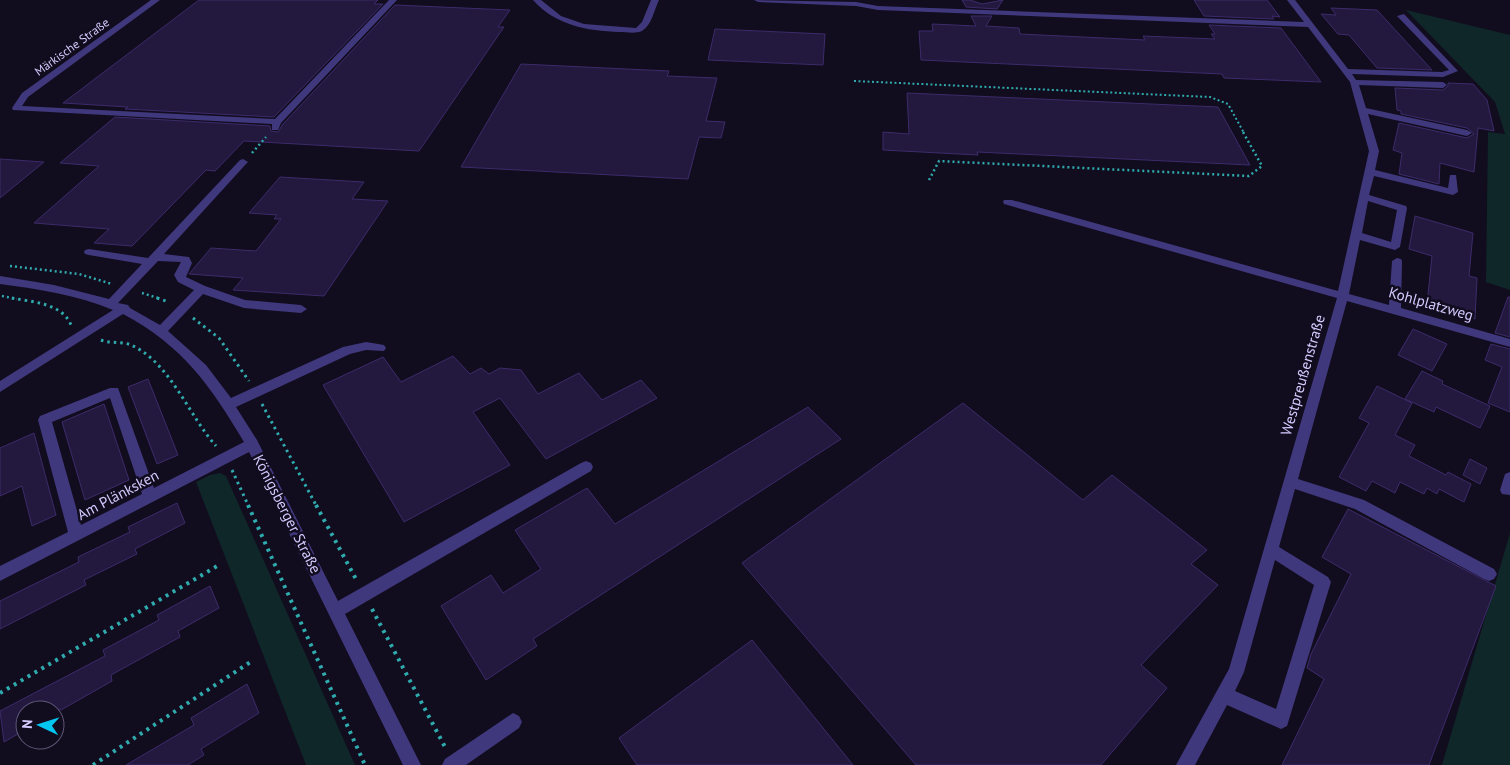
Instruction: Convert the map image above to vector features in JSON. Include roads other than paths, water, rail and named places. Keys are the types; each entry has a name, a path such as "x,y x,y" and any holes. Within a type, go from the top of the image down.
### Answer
{"street":[{"name":"Märkische Straße","path":"156,0 25,95 16,108 276,125 393,0"},
{"path":"537,0 558,19 579,26 636,30 642,29 646,24 655,0"},
{"path":"758,0 856,4 878,8 1311,25"},
{"name":"Westpreußenstraße","path":"1185,765 1236,672 1343,296 1374,151 1354,82 1291,0"},
{"path":"1345,71 1443,75 1454,71 1401,16"},
{"path":"1354,82 1443,85"},
{"path":"1362,110 1467,133"},
{"path":"0,388 88,332 118,306 152,260 243,162"},
{"path":"1369,172 1453,192 1453,177"},
{"path":"1356,236 1395,247 1402,208 1364,197"},
{"name":"Kohlplatzweg","path":"1008,202 1395,309 1510,343"},
{"path":"89,252 152,260 185,260 188,263 180,275 182,279 201,290 244,304 301,309"},
{"path":"1395,309 1397,261"},
{"name":"Königsberger Straße","path":"0,280 39,284 82,293 118,306 144,319 195,360 228,405 252,444 412,765"},
{"path":"160,331 201,290"},
{"path":"228,405 348,350 366,346 380,348"},
{"path":"0,374 14,378"},
{"path":"76,535 45,420 114,391 150,496"},
{"name":"Am Plänksken","path":"0,574 252,444"},
{"path":"335,611 586,467"},
{"path":"1290,482 1359,504 1489,574"},
{"path":"1224,694 1282,720 1323,582 1271,550"},
{"path":"451,765 513,722"}]}
